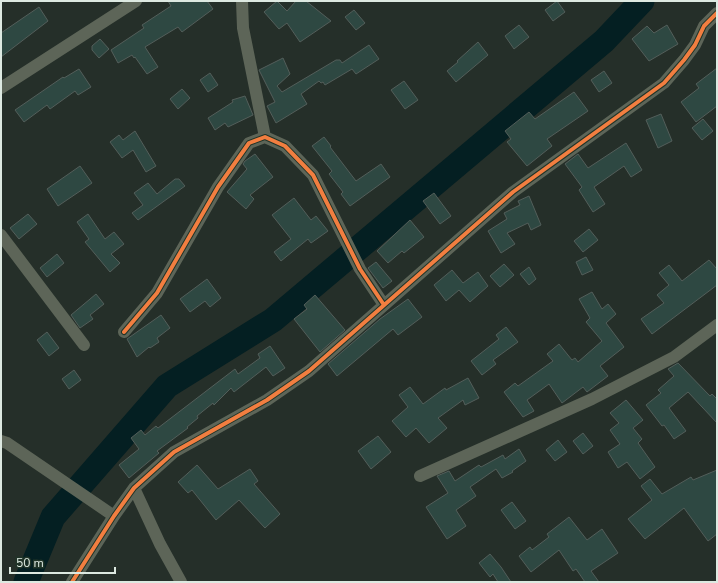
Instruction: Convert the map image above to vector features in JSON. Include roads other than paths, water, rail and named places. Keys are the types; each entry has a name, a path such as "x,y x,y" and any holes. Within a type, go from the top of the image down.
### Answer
{"street":[{"path":"1,88 136,1"},
{"path":"242,1 243,28 265,137"},
{"path":"72,582 114,516 134,488 174,452 267,400 309,371 513,192 664,83 684,60 704,26 717,13"},
{"path":"124,332 156,293 218,187 249,143 265,137 285,146 313,175 360,269 384,305"},
{"path":"1,235 84,344"},
{"path":"420,476 592,399 661,364 674,357 717,325"},
{"path":"1,441 7,443 114,516"},
{"path":"134,488 160,544 181,582"}],"waterway":[{"path":"26,582 53,517 167,386 273,320 604,41 642,1"}]}
